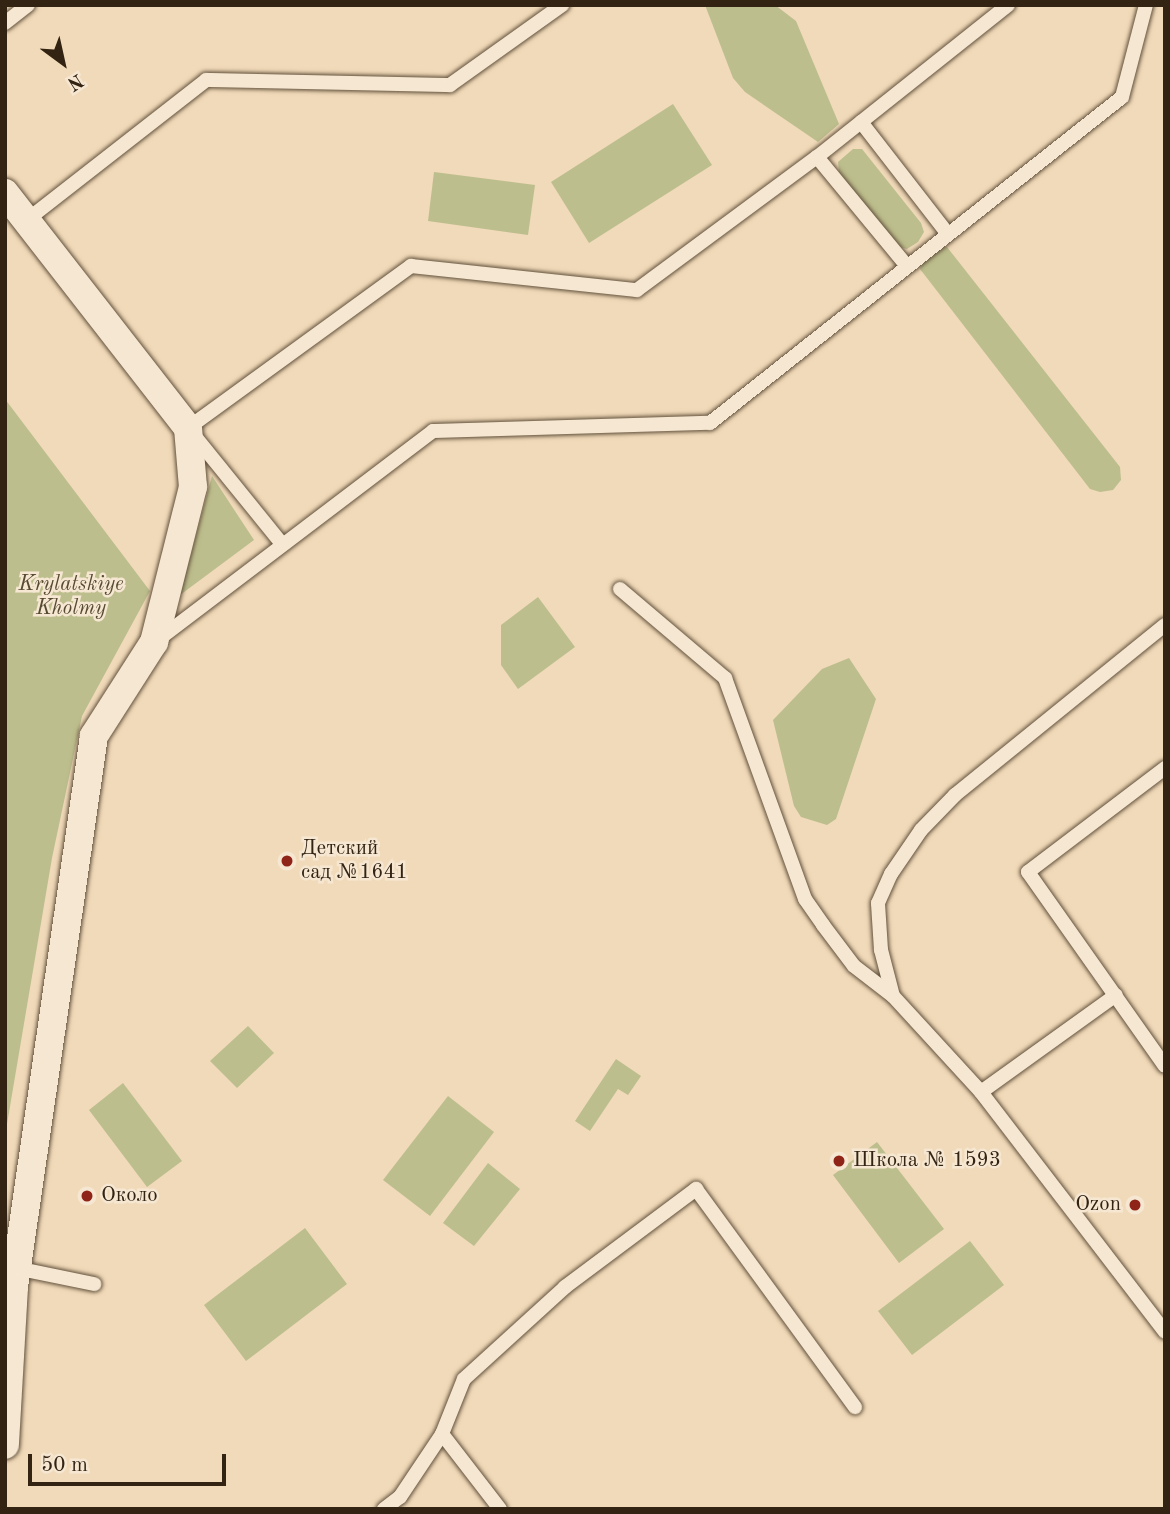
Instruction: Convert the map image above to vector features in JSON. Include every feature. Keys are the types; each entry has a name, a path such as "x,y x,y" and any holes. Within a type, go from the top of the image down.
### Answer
{"street":[{"path":"5,192 188,428 193,486 154,642 94,736 8,1328 5,1446"}],"lane":[{"path":"5,23 28,5"},
{"path":"27,220 206,80 450,85 562,5"},
{"path":"282,544 188,428 411,266 637,290 817,157 1008,5"},
{"path":"154,642 433,431 710,422 1122,97 1146,5"},
{"path":"861,122 947,233"},
{"path":"817,157 906,265"},
{"path":"620,589 725,678 805,899 855,966 893,996 981,1092 1165,1332"},
{"path":"893,996 881,950 878,904 891,874 921,830 955,795 1165,625"},
{"path":"1165,768 1028,872 1165,1066"},
{"path":"981,1092 1116,995"},
{"path":"384,1509 400,1497 442,1434 464,1379 565,1287 696,1189 855,1407"},
{"path":"16,1268 94,1284"},
{"path":"442,1434 500,1509"}],"green space":[{"path":"705,5 775,5 796,21 839,124 818,142 745,92 733,78"},
{"path":"673,104 712,165 589,243 551,182"},
{"path":"853,149 862,149 921,223 924,232 918,242 907,249 896,246 839,172 838,162"},
{"path":"434,172 535,185 528,235 428,221"},
{"path":"947,247 1120,467 1121,480 1113,490 1100,492 1090,489 920,269 924,259 938,248"},
{"name":"Krylatskiye Kholmy","path":"5,399 150,591 82,716 52,858 5,1136"},
{"path":"212,476 254,540 180,595"},
{"path":"538,597 575,647 518,689 501,665 501,625"},
{"path":"849,658 876,699 836,819 827,825 801,817 794,806 773,720 822,669"},
{"path":"248,1026 274,1053 237,1088 210,1061"},
{"path":"616,1059 641,1076 628,1095 618,1089 590,1131 575,1121"},
{"path":"123,1083 182,1161 147,1187 89,1110"},
{"path":"448,1096 494,1132 430,1216 383,1180"},
{"path":"877,1142 944,1229 899,1263 833,1175"},
{"path":"488,1163 520,1189 474,1246 443,1223"},
{"path":"305,1228 347,1284 246,1361 204,1305"},
{"path":"970,1241 1004,1285 912,1355 878,1311"}],"place":[{"name":"Детский сад №1641","path":"287,861"},
{"name":"Школа № 1593","path":"839,1161"},
{"name":"Около","path":"87,1196"},
{"name":"Ozon","path":"1135,1205"}]}
